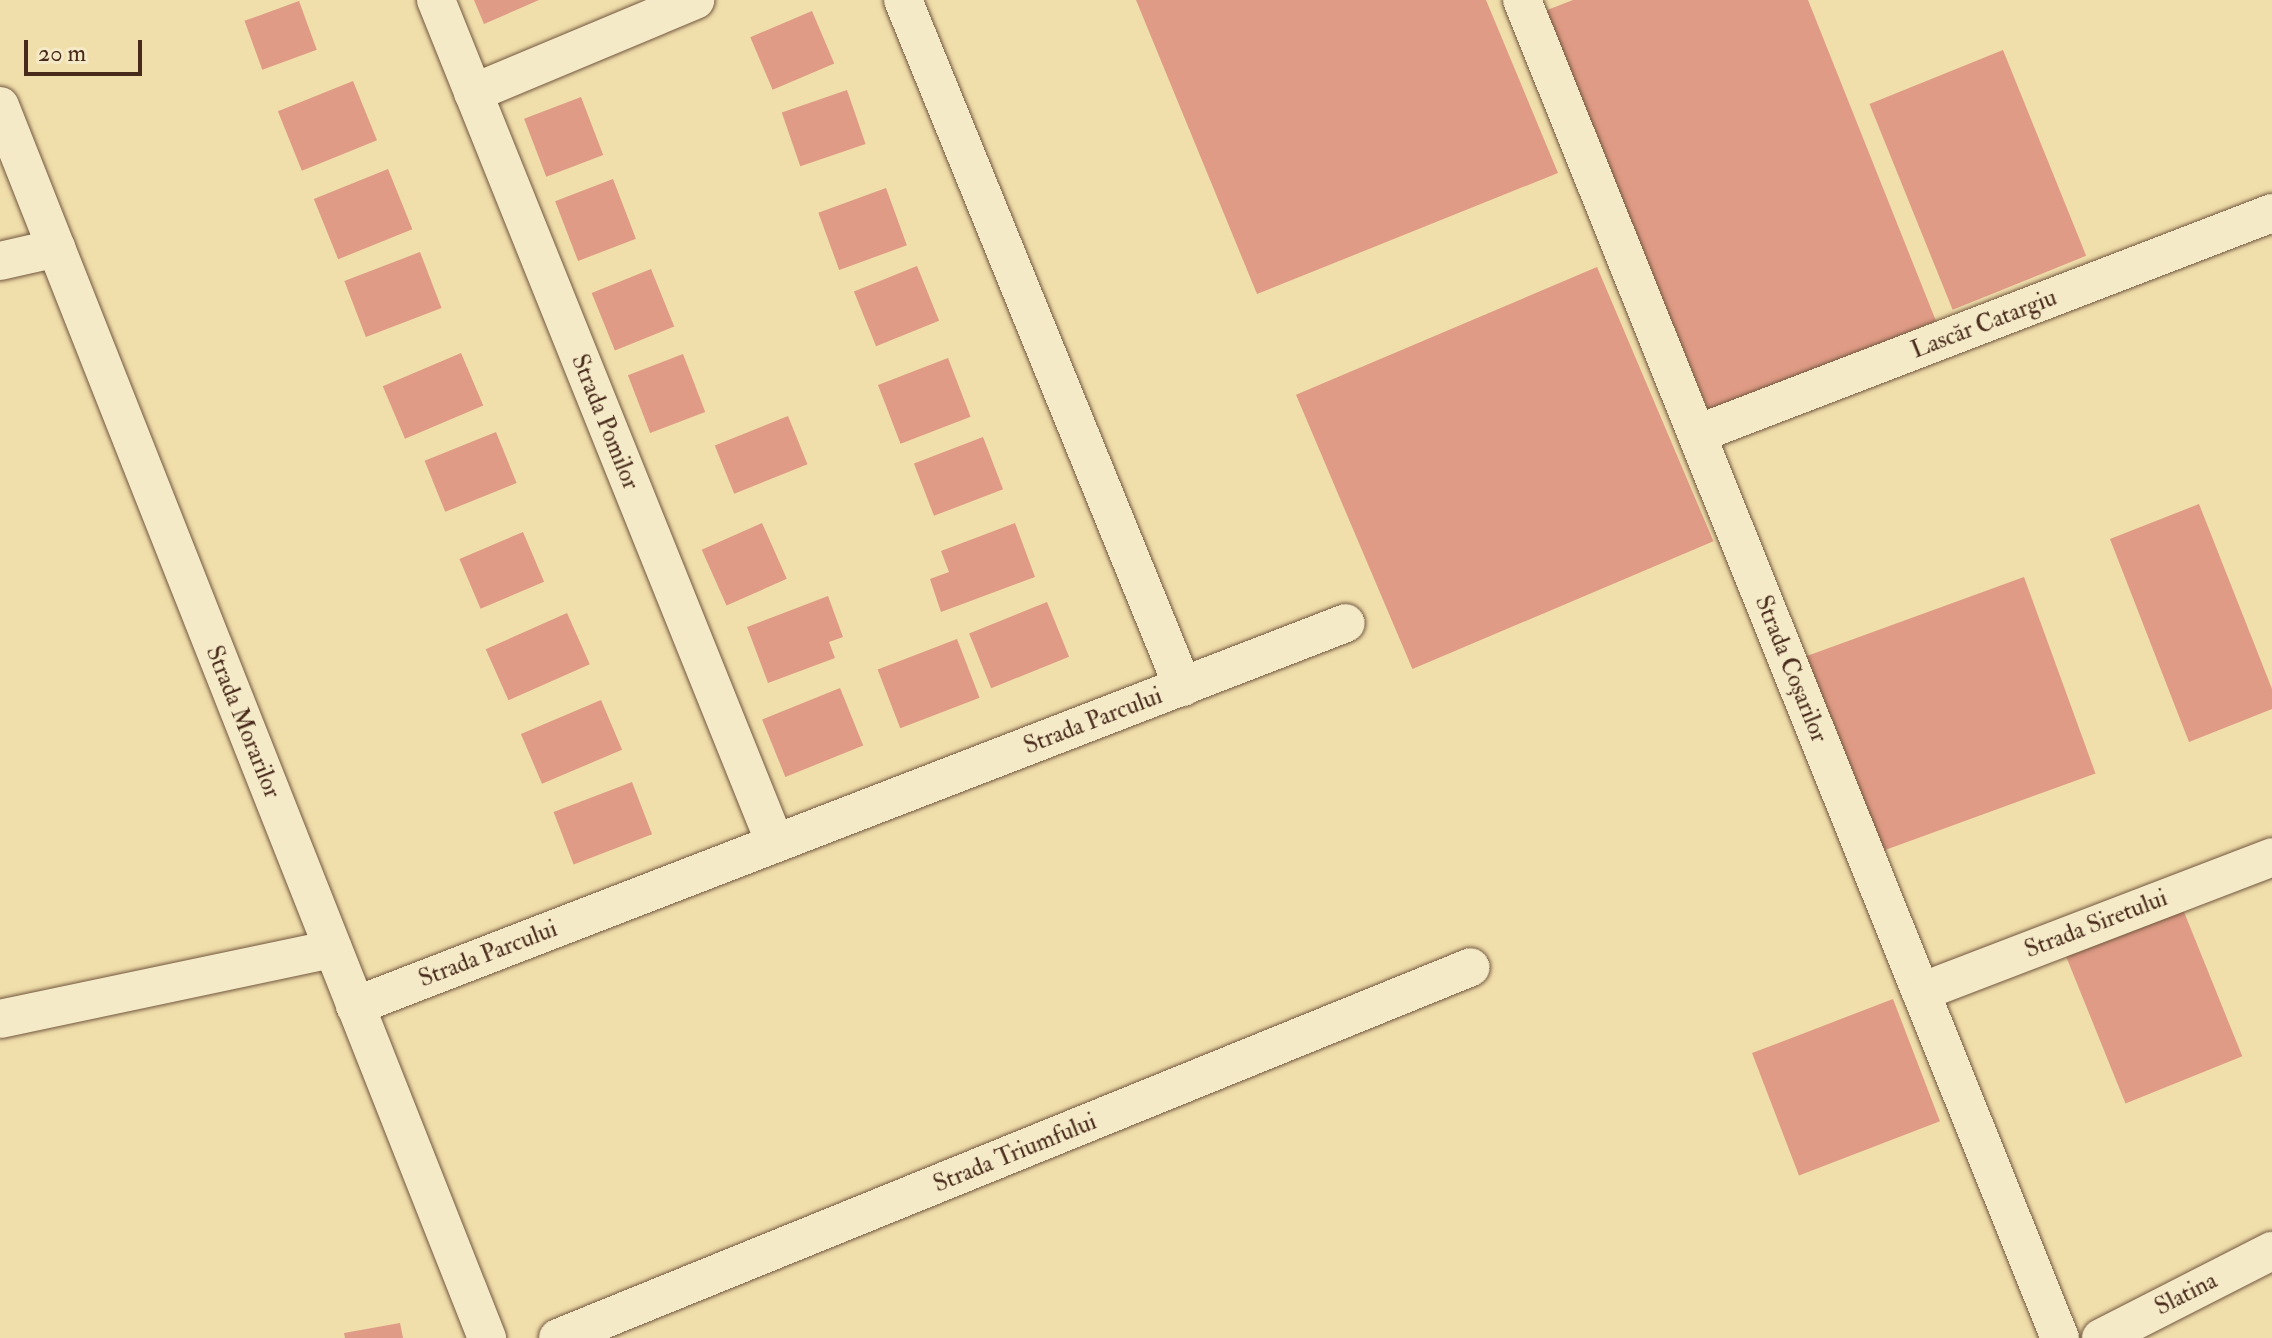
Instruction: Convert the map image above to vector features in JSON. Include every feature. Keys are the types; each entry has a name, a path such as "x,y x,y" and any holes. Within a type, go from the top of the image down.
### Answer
{"street":[{"name":"Strada Pomilor","path":"436,0 775,843"},
{"path":"473,93 695,0"},
{"name":"Strada Parcului","path":"355,1006 1183,687 903,0"},
{"name":"Strada Coșarilor","path":"1529,2 1697,434 2060,1338"},
{"name":"Strada Morarilor","path":"0,106 487,1338"},
{"name":"Lascăr Catargiu","path":"1697,434 2272,213"},
{"path":"0,261 57,248"},
{"path":"1183,687 1346,623"},
{"name":"Strada Siretului","path":"1921,992 2272,857"},
{"path":"0,1019 333,949"},
{"name":"Strada Triumfului","path":"558,1338 1471,967"},
{"name":"Slatina","path":"2101,1338 2272,1251"}],"building":[{"path":"474,0 539,0 484,24"},
{"path":"1136,0 1486,0 1558,173 1257,294"},
{"path":"1573,0 1808,0 1936,321 1710,414 1537,14"},
{"path":"299,1 317,50 262,70 244,21"},
{"path":"812,11 834,63 773,90 750,37"},
{"path":"2003,50 2086,256 1953,310 1869,104"},
{"path":"353,81 377,140 302,171 278,111"},
{"path":"847,90 866,144 800,166 782,112"},
{"path":"581,97 603,155 546,177 524,119"},
{"path":"388,169 412,229 338,259 314,199"},
{"path":"613,179 636,239 578,261 555,201"},
{"path":"886,188 907,245 839,270 818,213"},
{"path":"420,252 442,308 366,337 344,281"},
{"path":"917,266 939,321 876,346 854,291"},
{"path":"1597,267 1713,541 1412,669 1296,395"},
{"path":"651,269 674,326 615,350 592,293"},
{"path":"461,353 483,405 405,439 383,386"},
{"path":"683,354 705,412 650,433 628,375"},
{"path":"948,358 971,417 901,444 878,385"},
{"path":"788,416 807,464 734,494 715,446"},
{"path":"496,432 517,483 445,512 425,461"},
{"path":"983,437 1003,489 934,516 914,464"},
{"path":"2199,504 2272,689 2272,709 2189,742 2110,539"},
{"path":"762,523 787,579 727,606 702,550"},
{"path":"1015,523 1035,577 941,612 930,579 949,572 941,551"},
{"path":"523,532 544,582 481,609 459,559"},
{"path":"2024,577 2095,773 1868,856 1797,660"},
{"path":"828,596 843,637 829,642 835,658 768,683 747,627"},
{"path":"1047,602 1069,657 991,688 969,633"},
{"path":"567,613 590,664 508,700 486,649"},
{"path":"957,639 980,698 900,728 878,669"},
{"path":"840,688 863,745 785,777 762,719"},
{"path":"601,700 622,750 542,784 521,734"},
{"path":"632,782 652,834 574,864 554,812"},
{"path":"2182,907 2242,1056 2125,1103 2065,954"},
{"path":"1893,999 1940,1121 1799,1175 1752,1053"},
{"path":"400,1323 403,1338 345,1338 344,1333"}]}
